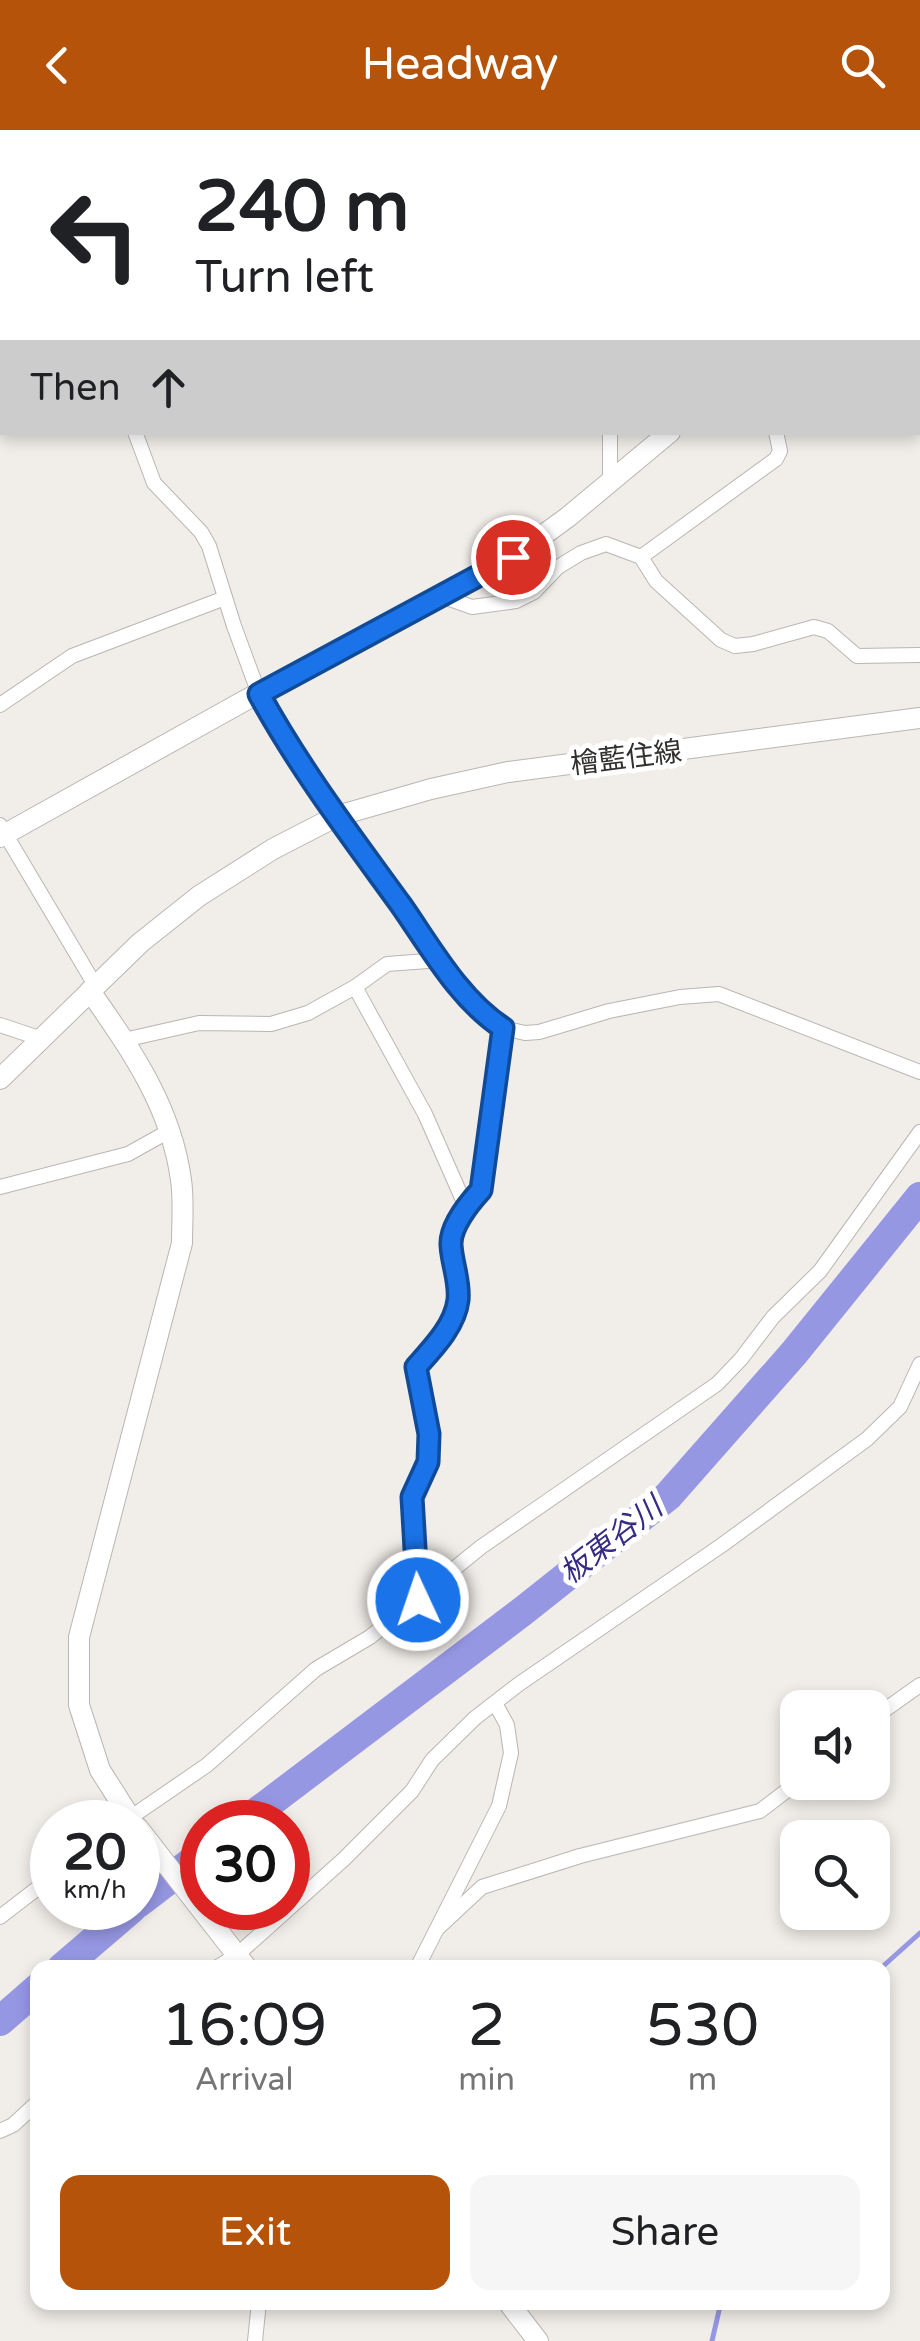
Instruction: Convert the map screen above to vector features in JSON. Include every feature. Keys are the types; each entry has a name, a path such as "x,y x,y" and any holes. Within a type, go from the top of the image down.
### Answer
{"main road":[{"path":"2,832 513,557 666,435"},
{"path":"259,694 336,816"},
{"name":"檜藍住線","path":"0,1078 140,942 200,896 336,816 508,772 920,718"},
{"path":"92,988 142,1065 170,1130 182,1182 182,1242 79,1637 79,1706 100,1770 118,1800"},
{"path":"160,1859 241,1960"},
{"path":"514,2310 538,2341"}],"street":[{"path":"136,435 154,483 201,532 209,546 259,694"},
{"path":"610,435 610,482"},
{"path":"641,557 776,459 780,451 777,435"},
{"path":"441,596 472,607 516,601 534,592 558,568 606,544 641,557 672,598 687,607 720,640 735,646 814,627 828,631 858,656 920,655"},
{"path":"0,705 72,656 225,598"},
{"path":"336,816 440,960 484,1015 503,1028 539,1032 609,1011 680,997 720,994 920,1072"},
{"path":"2,832 92,988"},
{"path":"124,1040 199,1024 271,1024 308,1013 387,964 440,960"},
{"path":"354,987 424,1114 466,1207"},
{"path":"0,1025 39,1038"},
{"path":"418,1600 412,1497 428,1462 429,1434 416,1367 444,1334 458,1304 457,1271 450,1242 466,1207 481,1190 503,1028"},
{"path":"0,1188 128,1154 170,1130"},
{"path":"160,1801 316,1670 370,1637 481,1546 716,1384 820,1271 920,1132"},
{"path":"243,1960 412,1792 432,1760 475,1718 868,1440 900,1407 920,1364"},
{"path":"890,1706 920,1684"},
{"path":"421,1960 499,1806 511,1753 507,1725 496,1704"},
{"path":"437,1929 482,1887 630,1842 760,1811 780,1796"},
{"path":"0,1917 30,1894"},
{"path":"0,2130 13,2125 30,2109"},
{"path":"255,2341 259,2310"}],"waterway":[{"name":"板東谷川","path":"273,1800 668,1496 794,1353 920,1197"},
{"name":"板東谷川","path":"160,1886 180,1871"},
{"name":"板東谷川","path":"71,1960 106,1930"},
{"path":"890,1960 920,1933"},
{"name":"板東谷川","path":"0,2021 30,1995"},
{"path":"712,2341 719,2310"}],"route":[{"path":"418,1600 412,1497 428,1462 429,1434 416,1367 444,1334 458,1304 457,1271 450,1242 466,1207 481,1190 503,1028 484,1015 454,980 336,816 259,694 513,557"}]}
